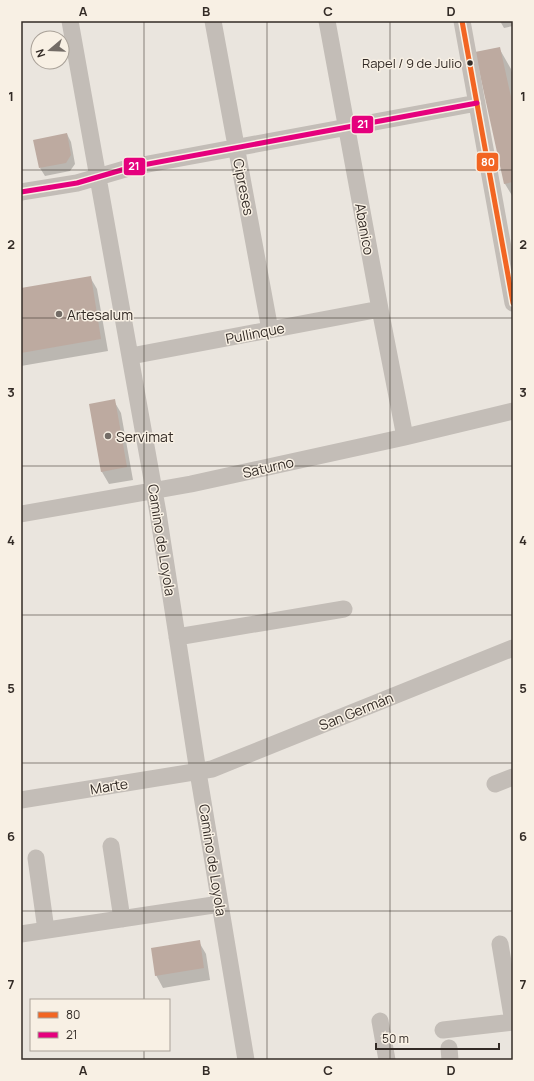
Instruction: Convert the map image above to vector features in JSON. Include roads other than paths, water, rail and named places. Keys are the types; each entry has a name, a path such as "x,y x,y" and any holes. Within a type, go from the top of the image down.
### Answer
{"street":[{"name":"Camino de Loyola","path":"70,21 154,491 198,772 246,1060"},
{"name":"Cipreses","path":"213,21 270,330"},
{"name":"Abanico","path":"327,21 404,437"},
{"path":"462,21 513,303"},
{"path":"21,192 77,182 132,167 477,103"},
{"name":"Pullinque","path":"130,356 380,309"},
{"name":"Saturno","path":"21,514 191,484 404,437 513,411"},
{"path":"177,637 344,609"},
{"name":"San Germán","path":"198,772 222,765 513,648"},
{"name":"Marte","path":"21,800 198,772"},
{"path":"495,784 513,777"},
{"path":"111,846 122,919"},
{"path":"36,858 46,930"},
{"path":"21,934 220,904"},
{"path":"443,1030 513,1022 500,944"},
{"path":"380,1021 387,1060"}],"place":[{"name":"Rapel / 9 de Julio","path":"470,63"},
{"name":"Artesalum","path":"59,314"},
{"name":"Servimat","path":"108,436"}]}
